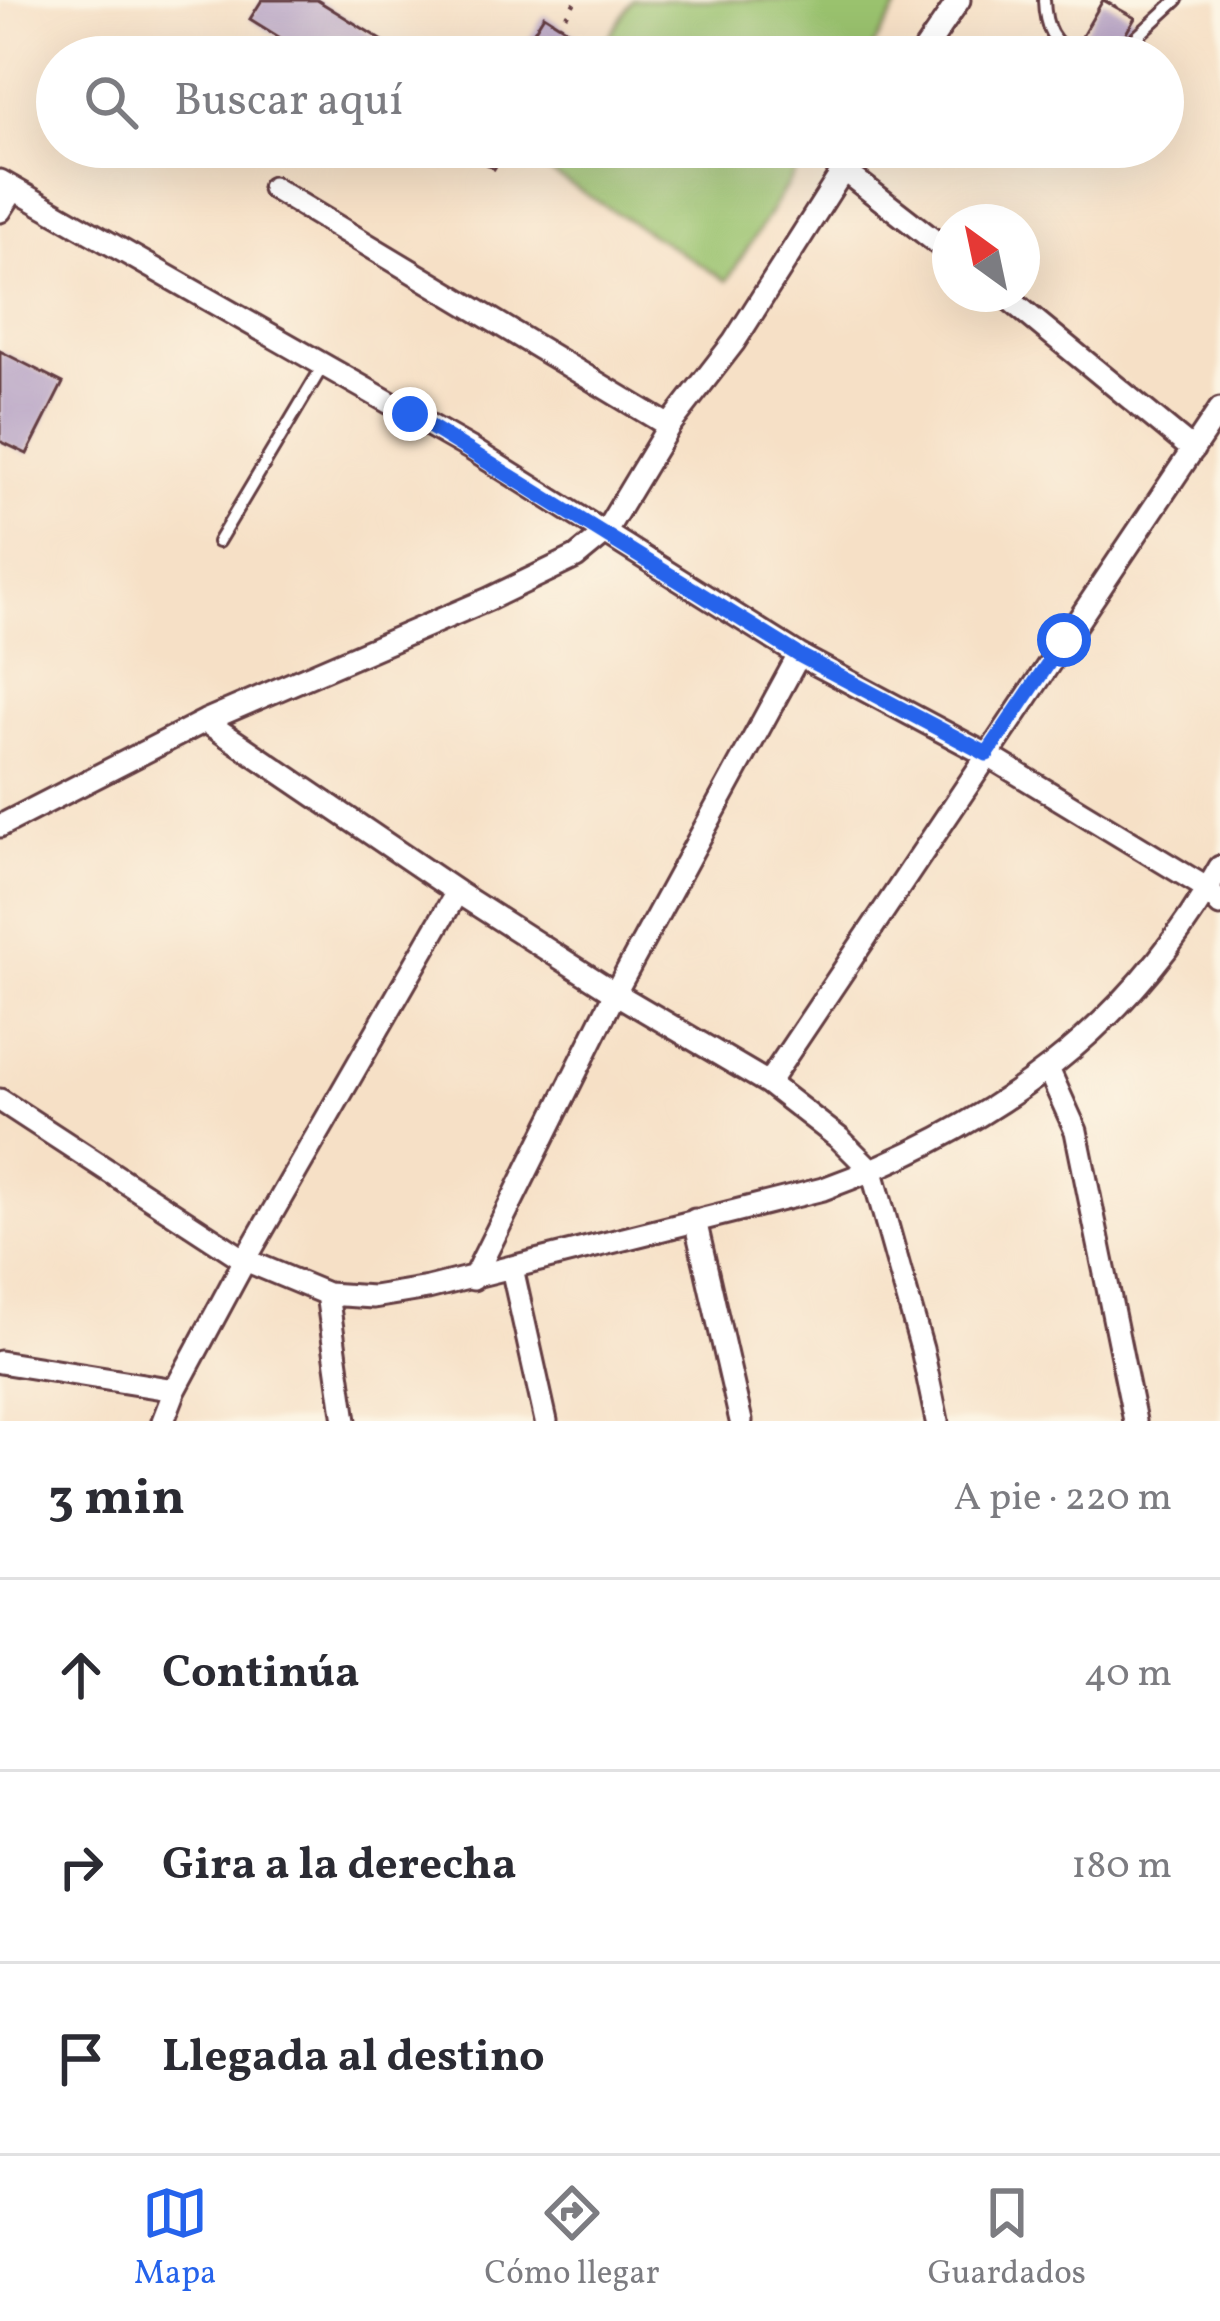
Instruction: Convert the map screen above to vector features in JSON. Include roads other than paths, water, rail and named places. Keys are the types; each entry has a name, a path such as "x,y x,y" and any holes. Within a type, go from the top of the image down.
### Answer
{"street":[{"path":"934,36 959,0"},
{"path":"0,826 205,721 576,557 604,533 669,426 734,342 842,169 932,239"},
{"path":"0,212 7,185 473,450 799,655 987,754 1214,897"},
{"path":"273,188 669,426"},
{"path":"1025,312 1193,450"},
{"path":"767,1083 1220,409"},
{"path":"473,1279 615,993 799,655"},
{"path":"205,721 457,892 767,1083 840,1139 872,1171 922,1349 937,1421"},
{"path":"0,1100 245,1260 327,1294 373,1298 473,1279 823,1189 936,1139 1049,1071 1107,1019 1214,897 1220,867"},
{"path":"163,1421 245,1260 457,892"},
{"path":"1049,1071 1068,1108 1080,1147 1136,1421"},
{"path":"695,1220 741,1421"},
{"path":"512,1268 546,1421"},
{"path":"327,1294 345,1421"},
{"path":"0,1362 175,1390"}],"lane":[{"path":"1043,0 1045,26 1053,36"},
{"path":"1138,36 1177,0"},
{"path":"218,542 324,364"}]}
